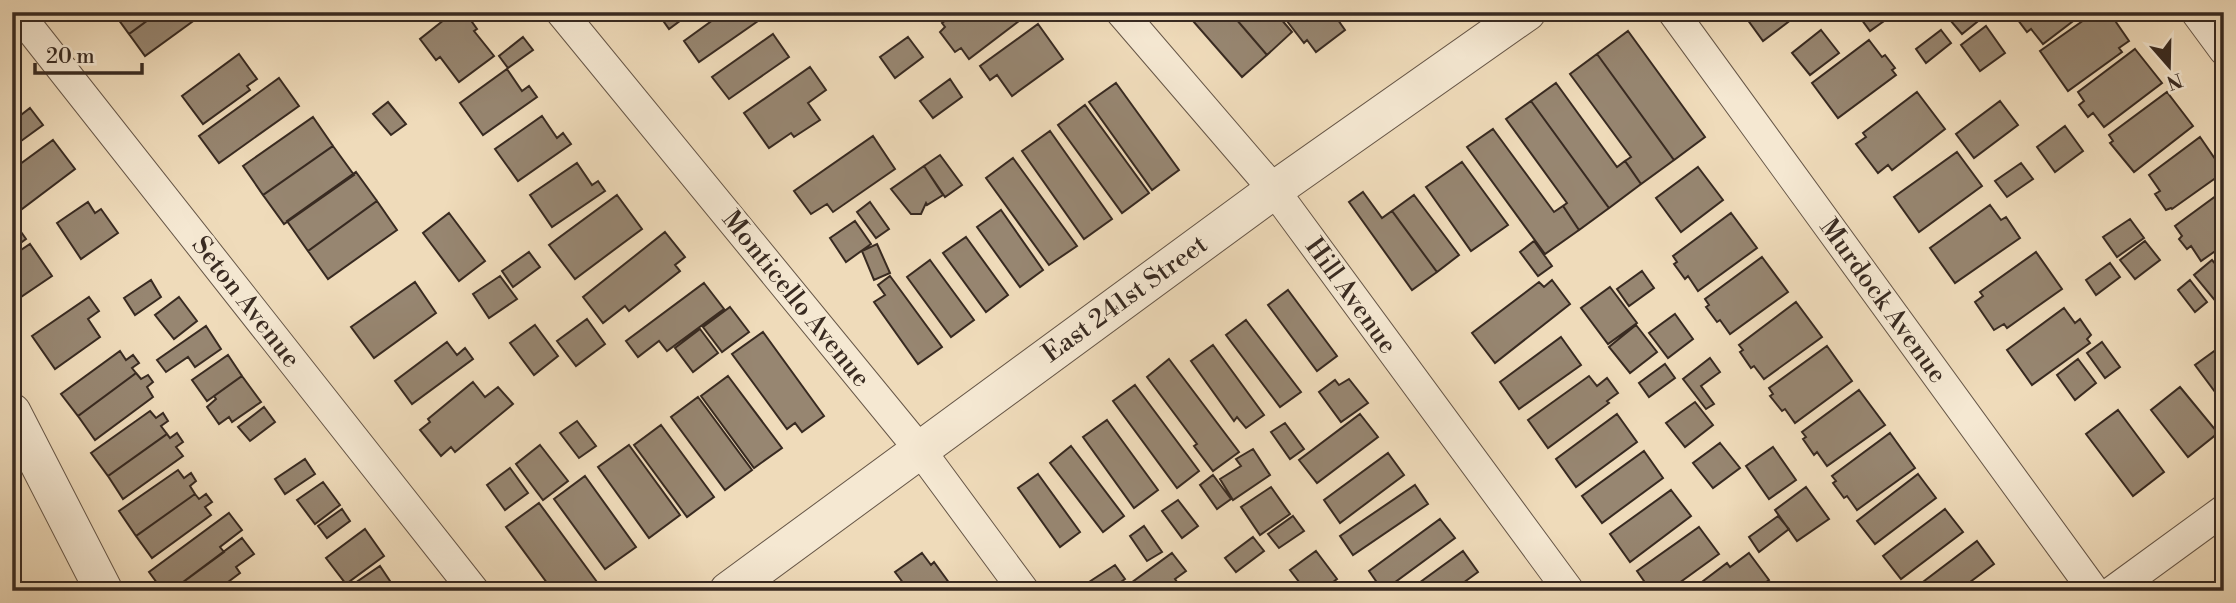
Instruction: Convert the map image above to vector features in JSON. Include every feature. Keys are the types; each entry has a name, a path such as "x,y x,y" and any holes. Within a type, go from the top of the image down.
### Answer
{"street":[{"name":"Seton Avenue","path":"18,12 474,591"},
{"name":"Monticello Avenue","path":"561,12 920,450 1024,591"},
{"name":"Hill Avenue","path":"1121,12 1273,190 1569,591"},
{"name":"East 241st Street","path":"728,591 1273,190 1527,12"},
{"name":"Murdock Avenue","path":"1672,12 2094,591"},
{"path":"2196,12 2224,50"},
{"path":"12,412 104,591"},
{"path":"2113,591 2224,510"}],"building":[{"path":"113,12 159,12 129,34"},
{"path":"159,12 199,12 194,16 196,19 145,56 129,34"},
{"path":"454,12 465,12 477,29 474,31 494,56 459,82 440,57 436,60 420,39"},
{"path":"657,12 692,12 669,29"},
{"path":"724,12 752,12 758,21 699,62 684,41"},
{"path":"957,12 1025,12 1027,15 969,59 961,48 955,52 940,32 945,27 942,23"},
{"path":"1230,12 1275,12 1292,32 1267,55"},
{"path":"1230,12 1267,55 1242,77 1186,13"},
{"path":"1280,12 1338,12 1342,17 1338,20 1345,30 1316,52 1307,40 1304,43"},
{"path":"1742,12 1800,12 1800,13 1763,41"},
{"path":"1856,12 1888,12 1891,16 1870,31"},
{"path":"1961,12 1987,14 1962,34 1950,20"},
{"path":"2012,12 2085,12 2043,44 2031,29 2027,32"},
{"path":"2102,12 2109,12 2129,41 2119,48 2122,52 2068,91 2040,51 2094,13 2096,17"},
{"path":"1038,24 1063,59 1012,96 997,75 990,80 980,66"},
{"path":"1986,26 2005,53 1980,71 1961,45"},
{"path":"1821,30 1839,53 1810,75 1792,53"},
{"path":"1941,30 1951,43 1926,63 1916,49"},
{"path":"1628,31 1705,137 1674,160 1597,54"},
{"path":"773,34 789,57 729,99 712,77"},
{"path":"523,37 533,50 508,68 499,56"},
{"path":"908,37 923,57 895,78 880,57"},
{"path":"1869,40 1882,57 1885,55 1895,68 1892,70 1896,75 1838,118 1812,83"},
{"path":"2135,49 2162,83 2104,127 2093,113 2088,117 2079,105 2084,101 2078,92"},
{"path":"239,54 257,79 247,86 250,90 203,124 182,96"},
{"path":"1597,54 1674,160 1641,184 1625,161 1631,157 1570,74"},
{"path":"810,67 826,90 808,103 820,120 794,137 791,133 769,148 744,113"},
{"path":"507,69 522,91 529,86 537,97 483,135 460,103"},
{"path":"279,78 299,106 219,163 199,136"},
{"path":"950,79 962,97 933,118 920,101"},
{"path":"1116,83 1179,170 1152,190 1089,102"},
{"path":"1556,83 1617,167 1625,161 1641,184 1609,208 1531,101"},
{"path":"1917,92 1945,129 1892,170 1888,165 1878,173 1856,144 1866,137 1863,133"},
{"path":"2167,92 2193,126 2134,172 2110,143 2113,141 2109,135"},
{"path":"1531,101 1609,208 1579,230 1563,206 1567,203 1506,119"},
{"path":"2000,101 2018,125 1974,158 1956,134"},
{"path":"388,102 406,124 391,135 373,114"},
{"path":"1085,105 1149,193 1122,213 1058,125"},
{"path":"30,108 43,125 17,144 12,138 12,122"},
{"path":"542,116 557,138 563,133 571,144 518,181 495,149"},
{"path":"313,117 333,146 263,195 243,166"},
{"path":"2065,126 2083,151 2055,172 2037,147"},
{"path":"1493,129 1554,212 1563,206 1579,230 1545,254 1467,147"},
{"path":"1050,131 1112,219 1084,239 1022,151"},
{"path":"873,136 895,169 833,212 827,204 811,214 794,191"},
{"path":"2200,137 2224,172 2172,209 2166,210 2155,194 2160,191 2149,175"},
{"path":"53,140 75,169 22,209 12,195 12,170"},
{"path":"333,146 354,175 284,224 263,195"},
{"path":"1957,152 1982,186 1919,232 1894,197"},
{"path":"940,155 962,185 945,197 924,166"},
{"path":"1013,158 1077,246 1049,265 986,178"},
{"path":"1462,162 1508,225 1471,251 1426,187"},
{"path":"577,163 592,185 598,181 605,191 552,227 530,195"},
{"path":"2021,163 2033,179 2007,197 1995,181"},
{"path":"924,166 943,195 927,205 926,203 921,214 911,214 891,189"},
{"path":"1698,167 1723,200 1681,232 1656,198"},
{"path":"356,172 377,201 308,251 287,221"},
{"path":"2224,190 2224,245 2201,261 2191,246 2187,249 2179,239 2182,236 2175,226"},
{"path":"1363,192 1382,218 1392,211 1437,272 1412,290 1349,202"},
{"path":"617,195 642,229 575,279 549,245"},
{"path":"1414,195 1459,255 1437,272 1392,211"},
{"path":"377,201 397,230 328,279 308,251"},
{"path":"88,202 95,213 101,209 118,233 81,259 57,223"},
{"path":"870,202 889,229 876,238 857,212"},
{"path":"1990,205 2001,220 2006,217 2020,238 1955,283 1930,248"},
{"path":"1001,210 1043,270 1020,287 977,227"},
{"path":"449,213 485,261 459,281 423,233"},
{"path":"1731,213 1757,248 1698,291 1688,276 1685,279 1674,264 1677,262 1673,256"},
{"path":"2130,219 2144,238 2117,257 2103,237"},
{"path":"855,221 871,244 846,262 830,238"},
{"path":"14,222 26,239 12,249 12,223"},
{"path":"665,232 685,257 675,265 680,271 629,311 625,306 603,323 583,297"},
{"path":"966,237 1008,295 986,312 943,253"},
{"path":"1534,241 1552,266 1538,276 1520,252"},
{"path":"2145,241 2160,260 2135,279 2120,260"},
{"path":"30,244 52,276 12,303 12,256"},
{"path":"877,244 890,273 874,280 862,251"},
{"path":"529,252 540,267 513,287 502,271"},
{"path":"2036,252 2062,289 2007,328 2004,324 1994,330 1975,302 1983,296 1980,292"},
{"path":"1762,257 1788,292 1730,334 1706,307 1709,305 1705,299"},
{"path":"930,260 974,320 951,337 907,277"},
{"path":"2212,260 2224,274 2224,298 2217,303 2194,275"},
{"path":"2110,263 2120,277 2096,295 2086,280"},
{"path":"1642,271 1654,288 1629,306 1617,289"},
{"path":"500,276 517,299 489,318 473,294"},
{"path":"890,276 942,347 918,364 874,302 885,295 878,285"},
{"path":"151,280 161,297 135,315 124,298"},
{"path":"1552,280 1570,304 1495,363 1472,333 1539,282 1544,287"},
{"path":"2190,280 2207,302 2195,312 2178,290"},
{"path":"415,282 436,313 374,358 351,327"},
{"path":"704,283 724,309 667,351 659,341 638,357 626,341"},
{"path":"1610,287 1637,323 1608,344 1581,308"},
{"path":"1288,290 1337,356 1317,371 1268,305"},
{"path":"89,297 99,311 88,319 100,337 55,369 32,336"},
{"path":"179,297 197,321 174,339 155,315"},
{"path":"1796,302 1822,337 1764,379 1754,366 1751,368 1740,352 1743,350 1739,345"},
{"path":"730,307 749,332 722,352 703,327"},
{"path":"2064,308 2075,323 2080,319 2091,335 2087,339 2090,343 2032,385 2007,350"},
{"path":"1675,314 1693,339 1668,358 1649,333"},
{"path":"587,319 605,344 576,366 557,341"},
{"path":"1246,320 1301,392 1280,407 1226,335"},
{"path":"535,325 558,356 534,375 510,343"},
{"path":"1636,325 1657,352 1630,373 1609,347"},
{"path":"206,326 221,349 195,367 188,357 166,372 157,360"},
{"path":"700,329 718,353 693,372 675,348"},
{"path":"763,332 824,416 802,432 795,423 787,429 732,354"},
{"path":"1561,337 1581,365 1519,409 1500,382"},
{"path":"447,342 457,355 465,348 473,359 412,404 395,381"},
{"path":"2102,342 2120,367 2105,378 2087,353"},
{"path":"2224,344 2224,404 2195,365"},
{"path":"1213,345 1264,415 1246,428 1237,417 1234,421 1191,361"},
{"path":"1827,346 1852,381 1795,423 1785,409 1782,411 1770,396 1773,394 1769,388"},
{"path":"120,351 126,360 133,355 139,363 132,368 136,373 78,416 61,394"},
{"path":"228,355 242,376 207,401 192,380"},
{"path":"1710,358 1720,372 1701,386 1714,404 1706,409 1683,379"},
{"path":"1169,359 1239,452 1213,471 1194,446 1197,444 1147,377"},
{"path":"2078,359 2096,383 2075,400 2057,375"},
{"path":"1665,364 1675,378 1649,397 1639,383"},
{"path":"136,373 141,379 148,375 153,382 147,387 153,397 95,440 78,416"},
{"path":"242,376 261,402 232,422 229,417 219,424 207,407 216,399 214,396"},
{"path":"728,376 782,448 754,468 701,396"},
{"path":"1589,376 1597,386 1607,378 1618,393 1607,401 1609,403 1548,448 1528,420"},
{"path":"1349,379 1368,403 1341,422 1319,392 1335,380 1339,385"},
{"path":"473,382 485,397 498,387 513,404 455,452 451,447 441,456 420,430 430,422 428,419"},
{"path":"1135,385 1199,471 1177,488 1113,401"},
{"path":"2180,387 2218,433 2188,457 2151,410"},
{"path":"1859,390 1885,425 1827,466 1817,452 1814,455 1803,439 1806,437 1802,432"},
{"path":"698,397 752,470 725,490 671,417"},
{"path":"1695,402 1713,425 1685,447 1666,423"},
{"path":"264,407 275,422 250,441 238,427"},
{"path":"2118,410 2164,472 2133,496 2086,434"},
{"path":"150,411 156,418 163,413 168,421 161,426 167,434 108,476 91,453"},
{"path":"1360,414 1378,437 1317,483 1299,460"},
{"path":"1617,414 1637,442 1576,487 1556,459"},
{"path":"1107,420 1158,490 1134,508 1083,437"},
{"path":"577,421 596,446 579,458 560,433"},
{"path":"1285,423 1304,449 1290,459 1271,432"},
{"path":"661,425 714,497 687,517 634,445"},
{"path":"177,433 183,442 176,447 183,456 123,499 108,476 167,434 170,438"},
{"path":"1890,433 1915,468 1857,510 1847,496 1844,498 1833,483 1836,481 1832,476"},
{"path":"1720,443 1740,468 1713,488 1693,463"},
{"path":"540,445 568,481 543,500 516,464"},
{"path":"629,445 680,515 649,538 598,467"},
{"path":"1071,446 1124,516 1103,532 1050,463"},
{"path":"1773,447 1796,480 1769,499 1746,466"},
{"path":"1253,449 1270,475 1233,500 1220,479 1241,466 1236,459"},
{"path":"1644,451 1663,478 1602,523 1582,496"},
{"path":"1388,453 1404,475 1340,523 1324,500"},
{"path":"305,459 315,474 285,494 275,479"},
{"path":"510,468 528,493 505,510 487,485"},
{"path":"178,470 184,478 191,473 196,481 190,486 195,494 136,536 119,511"},
{"path":"1038,474 1080,532 1060,547 1018,488"},
{"path":"1918,474 1936,498 1875,544 1857,521"},
{"path":"1213,475 1231,499 1217,509 1200,485"},
{"path":"585,476 636,547 605,569 554,499"},
{"path":"323,482 340,505 315,524 297,500"},
{"path":"1415,485 1428,504 1353,555 1340,536"},
{"path":"1271,487 1290,514 1260,535 1241,507"},
{"path":"1806,487 1829,519 1797,541 1775,510"},
{"path":"1671,490 1691,516 1630,562 1610,534"},
{"path":"195,494 199,499 206,494 212,502 205,507 211,515 152,558 136,536"},
{"path":"1178,500 1198,526 1182,538 1162,511"},
{"path":"539,503 600,586 594,591 586,591 581,585 573,591 553,591 506,527"},
{"path":"342,509 350,521 327,538 318,526"},
{"path":"1945,509 1963,532 1901,579 1883,556"},
{"path":"229,513 242,530 220,547 224,552 171,591 163,591 149,572"},
{"path":"1293,516 1304,531 1279,548 1268,534"},
{"path":"1778,516 1789,529 1759,552 1749,537"},
{"path":"1440,519 1455,538 1383,591 1369,571"},
{"path":"1144,526 1162,552 1147,561 1130,536"},
{"path":"1699,527 1719,554 1668,591 1651,591 1637,571"},
{"path":"365,529 384,556 346,584 326,558"},
{"path":"1253,537 1264,551 1236,572 1225,558"},
{"path":"242,538 254,554 236,567 240,573 216,591 171,591"},
{"path":"1977,541 1994,564 1958,591 1911,591"},
{"path":"1316,551 1337,579 1321,591 1306,591 1290,570"},
{"path":"1463,551 1478,572 1452,591 1408,591"},
{"path":"922,553 931,565 934,562 955,591 901,591 899,588 904,584 895,572"},
{"path":"1172,553 1186,571 1175,579 1183,591 1120,591"},
{"path":"1749,553 1769,580 1754,591 1690,591 1727,563 1730,567"},
{"path":"1115,565 1125,579 1108,591 1095,591 1089,582"},
{"path":"380,566 396,590 361,591 355,583"}]}
